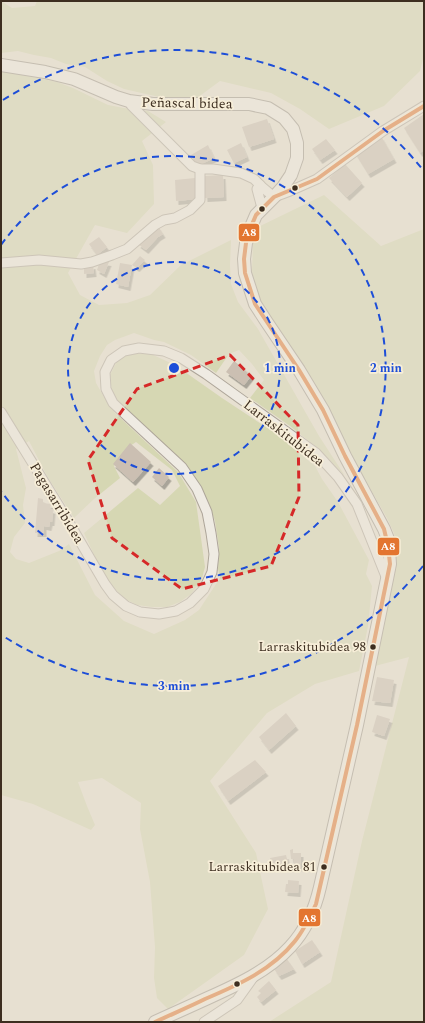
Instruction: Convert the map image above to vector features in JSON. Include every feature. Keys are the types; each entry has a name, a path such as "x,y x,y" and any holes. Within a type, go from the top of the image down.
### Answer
{"street":[{"name":"Peñascal bidea","path":"1,65 45,72 74,79 129,101 153,104 249,104 268,108 284,118 293,129 297,142 297,158 291,175 274,197 256,215 246,243 244,259 245,273 255,304 299,370 323,410 345,456 384,529 388,539 390,564 387,580"},
{"path":"129,101 131,105 192,166 200,169 213,169 241,173 254,179 274,197 290,192 317,179 383,131 424,106"},
{"path":"1,262 39,260 81,264 127,249 155,225 164,220 175,218 190,210 200,200 200,169"},
{"path":"260,186 257,189 262,208"},
{"name":"Larraskitubidea","path":"113,595 126,606 140,612 159,614 176,610 190,603 204,589 212,572 214,554 207,512 197,489 182,467 113,403 106,389 105,372 111,360 124,351 139,348 164,351 182,358 316,453 338,477 357,504 387,580"},
{"name":"Pagasarribidea","path":"1,412 113,595"},
{"path":"155,1022 233,987 256,974 279,958 291,946 306,924 316,904 357,725 387,580"},
{"path":"204,1022 237,1000 256,974"}],"highlighted area":[{"path":"230,355 298,425 299,497 271,566 182,589 112,538 88,460 137,389"}],"green space":[{"path":"1,1 12,8 35,6 37,1 424,1 424,55 420,71 384,106 329,129 300,109 271,93 220,81 197,98 168,99 124,89 107,81 85,67 66,64 51,58 18,51 1,53"},
{"path":"1,71 57,82 108,105 148,111 166,122 142,141 153,165 154,204 127,233 95,225 68,273 80,295 99,305 127,303 150,295 181,265 231,240 231,284 238,302 258,329 319,436 345,476 319,449 290,426 250,398 264,380 239,350 229,354 216,373 191,355 164,342 134,333 115,340 107,345 100,356 94,371 96,383 115,413 178,472 196,502 205,567 202,578 191,594 180,602 167,607 152,607 137,605 125,599 112,586 102,572 84,533 138,488 160,505 180,486 172,470 136,442 127,448 114,466 120,478 94,499 74,518 47,476 29,441 16,449 26,488 23,505 25,523 14,537 10,552 16,559 29,563 59,551 69,544 95,595 124,621 154,634 185,620 199,610 220,578 218,569 219,548 215,521 208,501 195,477 123,410 112,393 110,375 119,357 134,353 151,354 175,365 275,433 315,466 338,502 369,560 366,574 372,586 368,626 359,671 315,684 267,713 210,781 256,853 268,909 244,955 168,1009 157,998 154,978 155,947 150,882 140,829 141,803 102,778 78,782 95,825 91,830 33,804 1,795"},
{"path":"324,195 381,246 424,229 424,1022 269,1022 331,982 362,841 409,657 375,666 396,565 397,546 394,533 387,518 282,335 260,300 252,271 253,240 256,228"}],"building":[{"path":"424,114 424,150 420,153 404,128"},
{"path":"267,119 274,139 249,147 242,127"},
{"path":"381,136 394,159 368,174 355,153"},
{"path":"326,139 335,150 320,160 312,149"},
{"path":"241,143 247,157 234,163 227,150"},
{"path":"208,145 214,158 197,166 191,155"},
{"path":"345,164 362,183 347,197 329,178"},
{"path":"223,175 224,197 205,198 203,176"},
{"path":"195,178 197,199 176,201 175,180"},
{"path":"158,226 163,234 158,237 146,250 138,244"},
{"path":"99,237 107,247 97,255 89,244"},
{"path":"140,256 145,260 137,268 132,265"},
{"path":"100,261 109,262 104,274 97,270"},
{"path":"120,263 132,265 128,287 116,284"},
{"path":"93,265 94,273 84,274 84,267"},
{"path":"234,361 252,375 244,385 226,372"},
{"path":"130,443 151,462 133,482 113,464"},
{"path":"159,468 169,477 162,486 152,477"},
{"path":"38,498 43,499 43,503 51,504 50,509 53,510 52,522 50,522 49,527 44,526 44,533 35,533"},
{"path":"377,677 394,680 390,703 372,701"},
{"path":"286,713 296,726 269,750 259,737"},
{"path":"377,715 390,719 384,736 372,732"},
{"path":"255,760 266,772 228,801 218,786"},
{"path":"293,849 293,853 301,853 301,867 294,868 294,859 291,859 290,850"},
{"path":"286,855 288,863 272,865 270,858"},
{"path":"288,880 299,881 298,893 285,892"},
{"path":"312,940 320,952 302,964 295,951"},
{"path":"287,959 294,969 279,976 274,969"},
{"path":"269,981 276,990 261,1002 257,997 261,993 258,991"}],"transit line":[{"name":"A8","path":"155,1022 254,976 286,951 295,941 309,919 316,904 357,725 390,564 384,529 345,456 323,410 299,370 255,304 245,273 244,259 250,229 256,215 274,197 317,179 383,131 424,106"}],"place":[{"name":"Larraskitubidea 98","path":"373,647"},
{"name":"Larraskitubidea 81","path":"324,867"}]}
